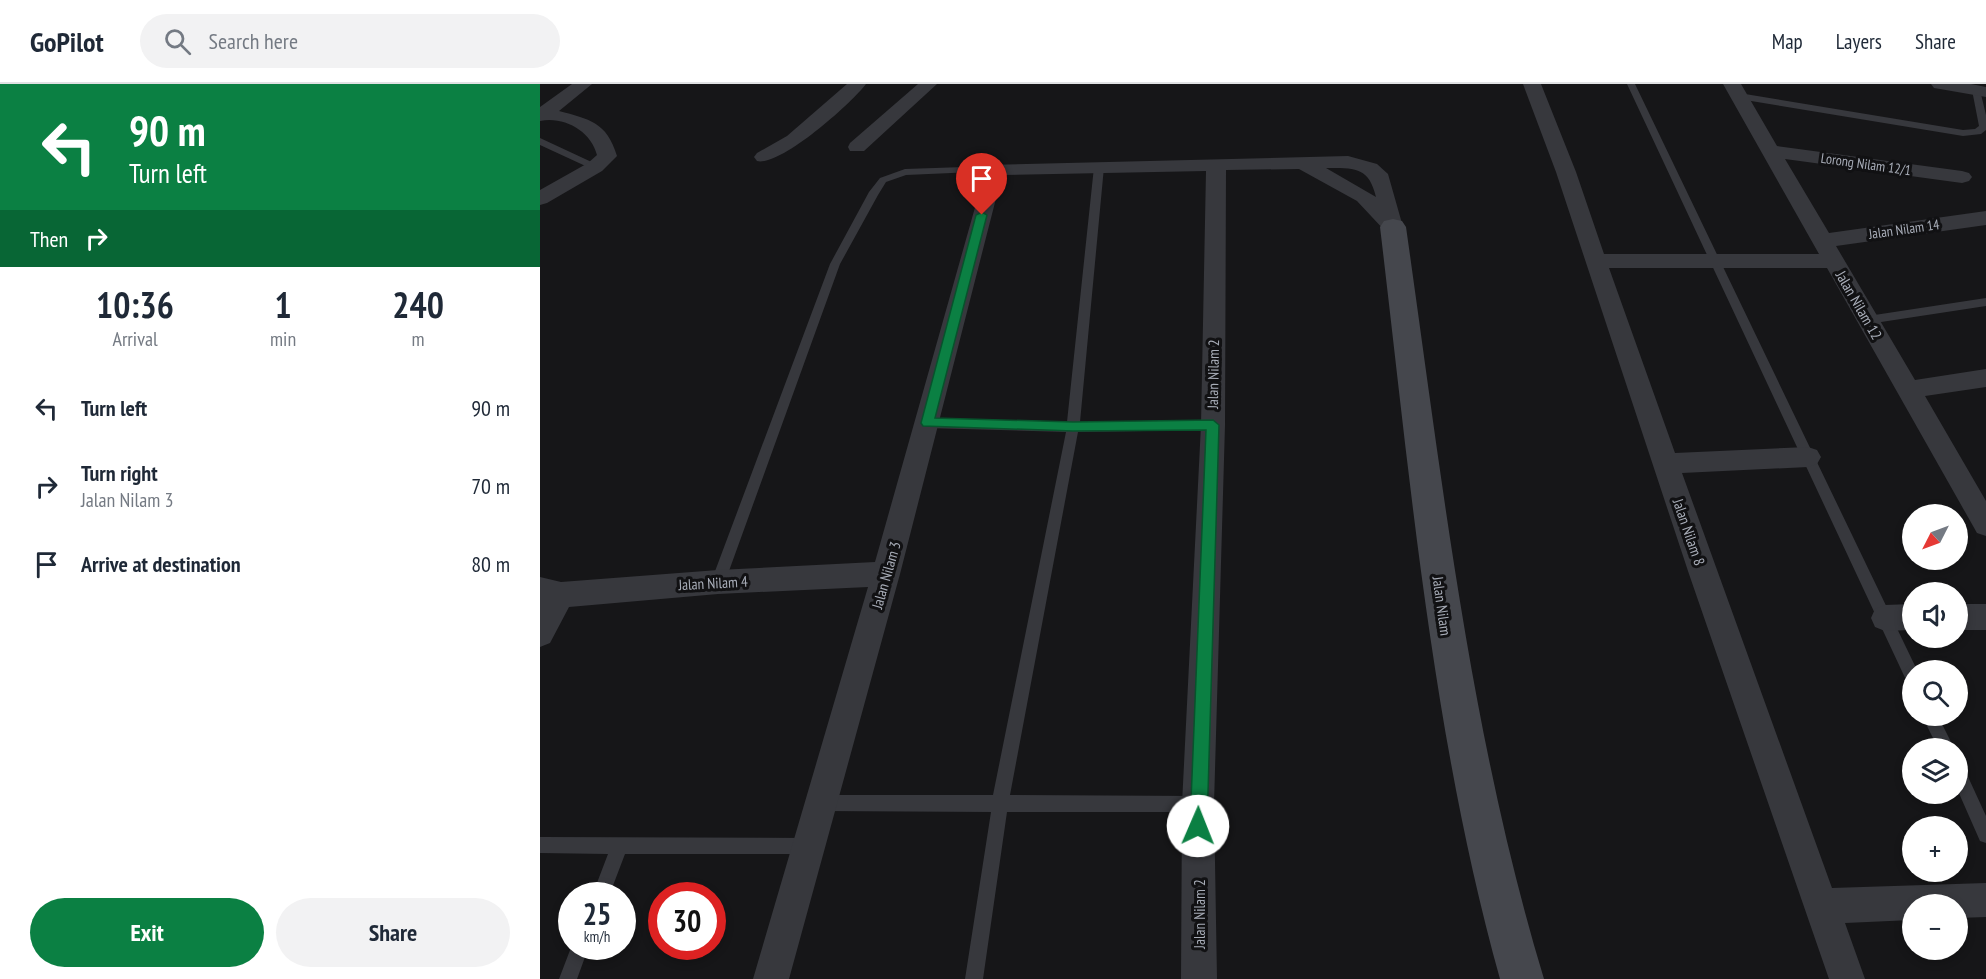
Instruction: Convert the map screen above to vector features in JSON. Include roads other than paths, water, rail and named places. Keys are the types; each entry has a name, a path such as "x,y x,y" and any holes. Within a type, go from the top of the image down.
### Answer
{"street":[{"path":"543,115 583,84"},
{"path":"764,157 794,140 857,84"},
{"path":"857,147 928,84"},
{"name":"Jalan Nilam 8","path":"1532,84 1566,172 1847,979"},
{"path":"1940,84 1981,91"},
{"name":"Jalan Nilam 12","path":"1736,90 1986,525"},
{"path":"540,199 595,167 607,156 604,140 591,128 543,115"},
{"name":"Lorong Nilam 12/1","path":"1771,151 1962,177"},
{"path":"1300,162 1344,184 1364,197 1393,227"},
{"path":"994,169 1348,162 1370,168 1381,178 1393,227"},
{"name":"Jalan Nilam 2","path":"1199,979 1198,804 1213,425 1216,165"},
{"name":"Jalan Nilam 3","path":"771,979 886,574 994,169"},
{"name":"Jalan Nilam 14","path":"1822,241 1986,218"},
{"name":"Jalan Nilam","path":"1393,227 1447,639 1501,907 1522,979"},
{"path":"1596,261 1834,261"},
{"path":"1908,390 1986,378"},
{"path":"1666,464 1808,457"},
{"name":"Jalan Nilam 4","path":"551,592 886,574"},
{"path":"540,634 551,592"},
{"path":"1968,617 1986,617"},
{"path":"1820,906 1986,900"}],"lane":[{"path":"1632,84 1808,457 1899,617 1908,660"},
{"path":"1736,90 1963,134 1978,132 1984,127 1981,91"},
{"path":"540,141 595,167"},
{"path":"974,979 999,803 1073,427 1099,168"},
{"path":"718,582 835,264 878,187 883,180 905,172 994,169"},
{"path":"1868,320 1986,302"},
{"path":"927,423 1073,427 1213,425"},
{"path":"1968,796 1986,835"},
{"path":"821,803 1198,804"},
{"path":"540,845 808,846"},
{"path":"605,882 619,846"},
{"path":"568,979 575,960"}]}
